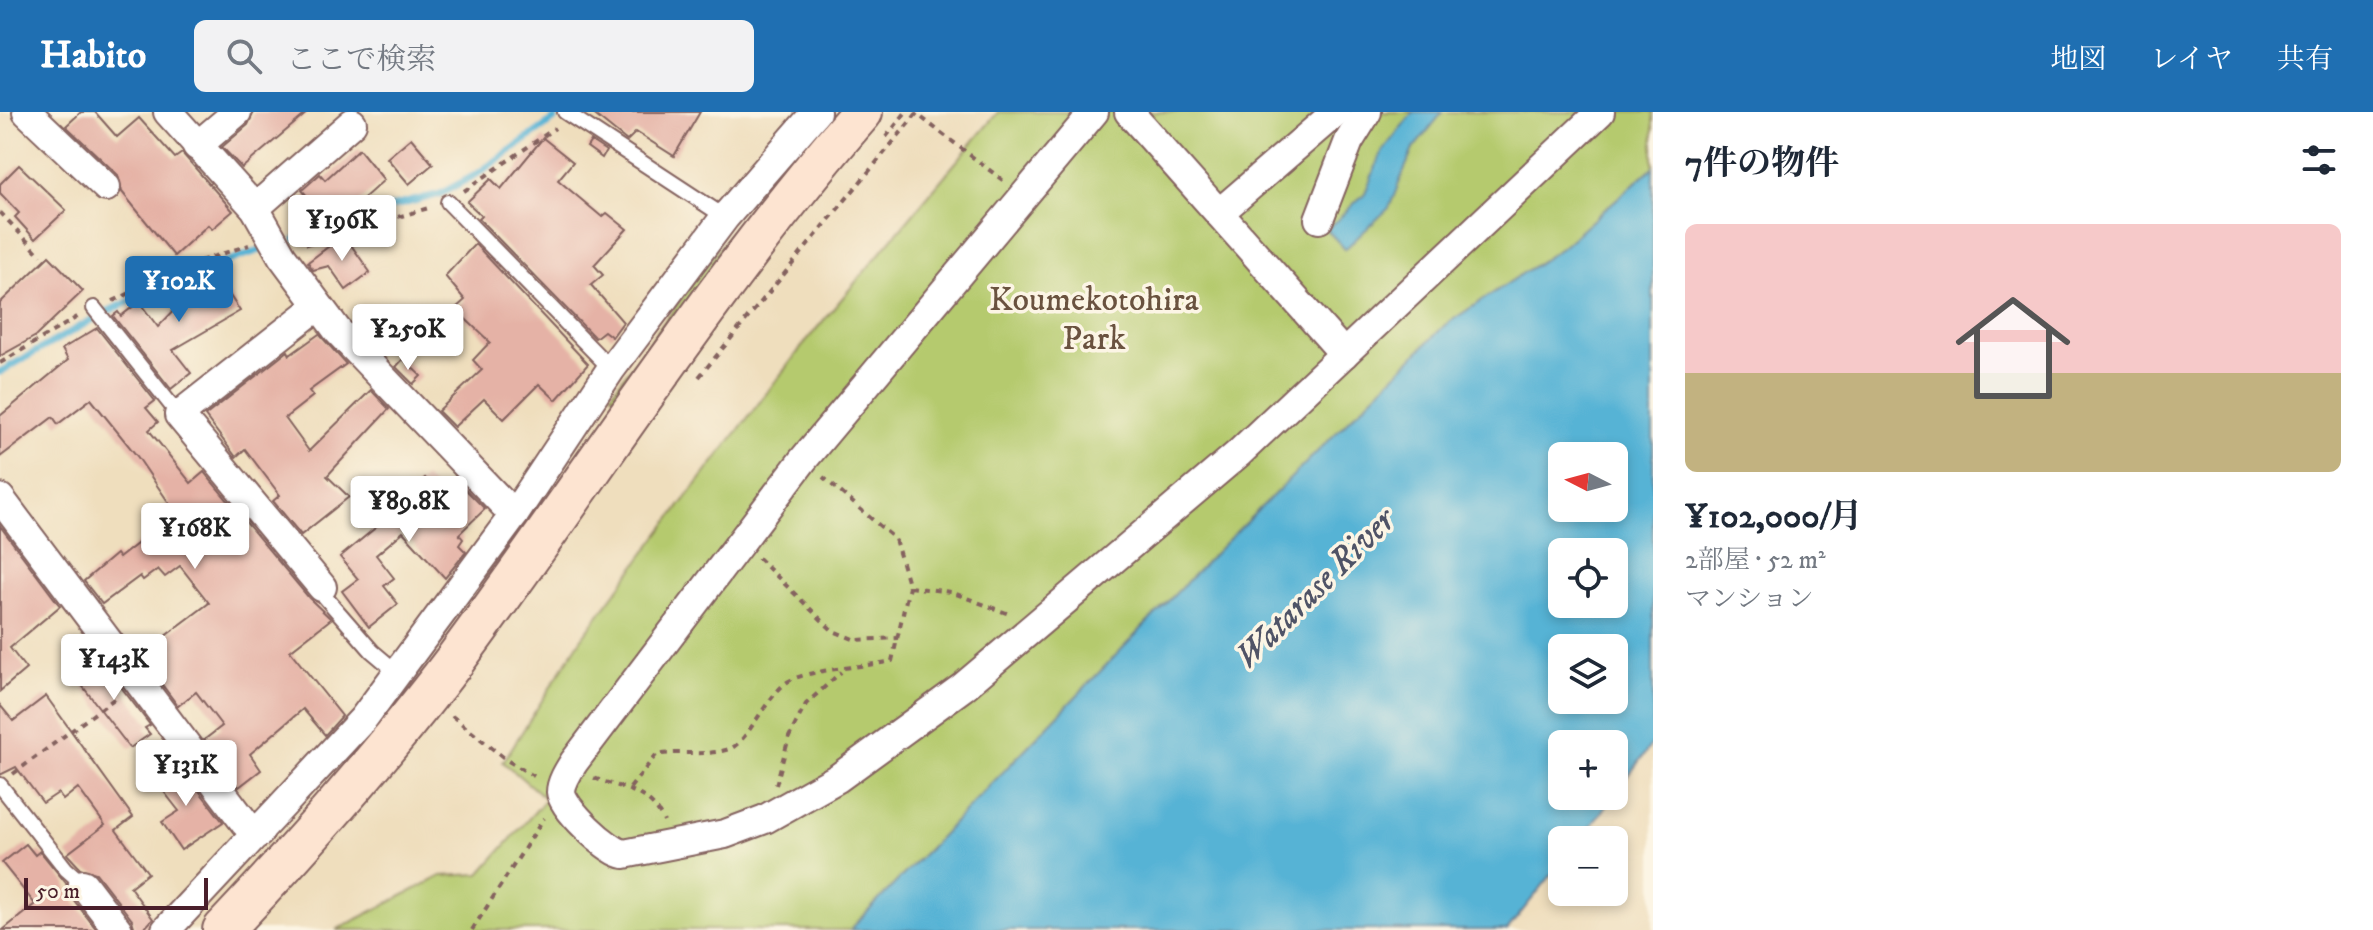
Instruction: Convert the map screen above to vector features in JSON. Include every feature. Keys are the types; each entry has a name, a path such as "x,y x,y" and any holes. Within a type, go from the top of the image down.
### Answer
{"street":[{"path":"27,112 106,187"},
{"path":"168,112 255,208 282,256 318,306 363,359 514,515"},
{"path":"197,146 237,112"},
{"path":"166,930 354,731 514,515 611,369 725,217 816,112"},
{"path":"223,930 303,842 455,660 718,290 775,214 862,112"},
{"path":"1094,112 738,541 574,762 561,792 564,803 611,851 624,854 666,843 725,834 787,806 838,778 926,715 1037,626 1239,453 1600,112"},
{"path":"1129,112 1344,354"},
{"path":"1219,213 1336,112"},
{"path":"1319,219 1349,141 1367,112"},
{"path":"255,208 352,123"},
{"path":"318,306 179,415 322,587"},
{"path":"0,498 245,823 259,833"},
{"path":"83,884 118,930"}],"lane":[{"path":"565,112 725,217"},
{"path":"448,202 611,369"},
{"path":"98,315 179,415"},
{"path":"322,587 325,597 372,651 398,673"},
{"path":"0,784 66,869 83,884"}],"path":[{"path":"922,118 1023,196"},
{"path":"298,245 448,202 557,126"},
{"path":"0,212 41,256"},
{"path":"0,363 197,262 254,244"},
{"path":"630,788 656,755 731,749 740,743 754,719 789,681 804,675 892,661 909,587 895,539 803,460"},
{"path":"738,541 787,583 833,631 856,640 898,638"},
{"path":"909,587 951,592 1037,626"},
{"path":"787,806 775,784 789,737 806,704 843,671"},
{"path":"0,784 140,680"},
{"path":"451,715 508,761 561,792 472,930"},
{"path":"574,762 583,774 630,788 645,796 666,827 666,843"}],"green space":[{"name":"Koumekotohira Park","path":"998,112 1653,112 1653,167 1561,248 1445,325 1213,555 850,930 336,930 441,876 480,874 546,799 503,762 581,639 808,339"},
{"path":"827,127 619,399 611,394 734,228"}],"water":[{"path":"1413,112 1443,112 1413,149 1389,208 1345,249 1327,230 1365,193 1382,152"},
{"name":"Watarase River","path":"1653,167 1653,742 1628,777 1628,730 1548,730 1548,810 1603,810 1591,826 1548,826 1548,879 1507,930 850,930 1213,555 1445,325 1561,248"}],"building":[{"path":"81,112 95,112 117,137 139,118 175,158 182,153 233,211 212,229 208,225 174,256 122,192 118,175 66,126"},
{"path":"254,112 308,112 242,168 222,147 248,125"},
{"path":"591,112 700,112 674,156 636,132 627,141"},
{"path":"411,138 433,164 409,184 387,158"},
{"path":"543,138 573,162 558,180 602,217 607,213 627,229 594,265 603,275 591,285 623,322 612,337 604,331 595,338 479,219 482,216 467,202 491,179 501,189"},
{"path":"591,141 606,151 602,158 587,147"},
{"path":"359,149 384,180 324,234 299,203 307,196 302,190 320,174 325,180"},
{"path":"19,165 66,210 35,239 15,217 19,213 0,193 0,184"},
{"path":"344,235 370,272 346,290 329,266 313,270 308,262"},
{"path":"475,244 588,364 556,400 539,384 504,419 484,399 454,427 438,411 482,370 473,360 490,342 455,309 465,300 445,276"},
{"path":"49,256 83,291 36,336 0,356 0,303"},
{"path":"213,270 240,311 173,350 191,373 171,389 113,316 118,312 121,316 139,302 158,327 184,300 177,285"},
{"path":"97,328 155,401 146,408 158,422 149,430 191,483 204,472 309,598 331,619 290,651 342,716 325,735 303,709 250,754 261,770 239,787 204,740 222,726 196,692 178,706 140,655 209,603 180,566 165,577 158,569 143,580 140,576 102,604 84,581 116,554 119,558 151,533 143,523 169,503 137,456 91,399 58,424 53,417 0,457 0,416 68,360 62,349"},
{"path":"319,334 346,364 309,391 313,396 285,418 309,451 371,390 389,409 327,476 349,497 301,535 273,501 280,495 245,449 236,457 205,416 288,351 290,355"},
{"path":"403,359 421,376 413,384 396,367"},
{"path":"425,478 447,502 463,487 485,509 459,534 463,539 459,545 466,552 445,578 403,532 376,555 394,578 384,586 398,604 369,627 342,591 358,579 340,557 391,515 387,512"},
{"path":"0,526 60,606 10,648 26,669 0,691"},
{"path":"98,657 150,725 145,728 150,734 130,748 74,675"},
{"path":"46,696 133,817 116,830 148,873 130,887 153,919 143,930 135,930 132,920 96,873 80,868 67,854 105,825 78,788 63,800 58,793 43,803 16,767 0,775 0,705 13,721"},
{"path":"177,762 223,822 181,850 162,822 179,811 154,779"},
{"path":"26,844 35,855 40,851 97,930 3,930 35,904 2,863"}],"waterway":[{"path":"296,239 372,212 440,194 477,174 555,119"},
{"path":"0,372 106,312 196,272 266,248"}]}
